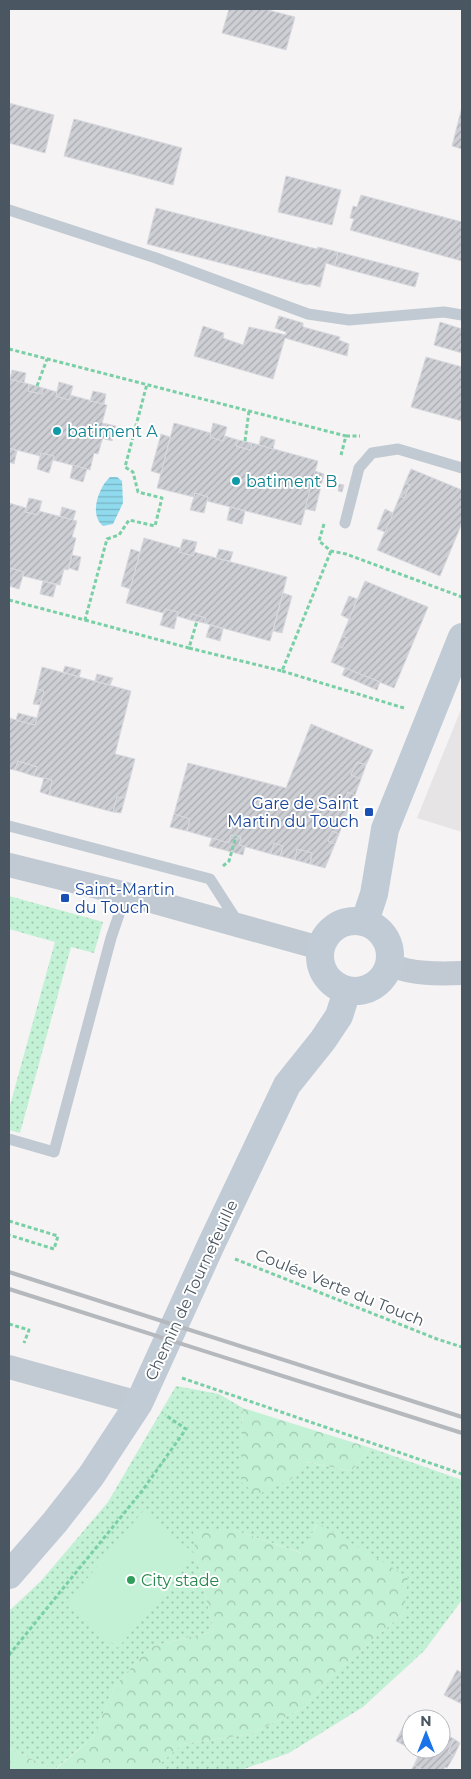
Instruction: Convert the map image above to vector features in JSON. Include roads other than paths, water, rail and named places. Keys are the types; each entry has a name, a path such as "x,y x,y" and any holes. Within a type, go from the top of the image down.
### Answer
{"street":[{"path":"365,922 374,894 385,829 462,637"},
{"path":"9,865 126,894 320,948"},
{"path":"351,920 365,922 378,928 386,938 390,951 390,965 384,977 374,986 361,991 347,991 334,985 325,975 320,962 320,948 326,935 337,925 351,920"},
{"path":"390,965 404,970 462,974"},
{"name":"Chemin de Tournefeuille","path":"9,1576 91,1476 139,1403 287,1085 323,1040 339,1016 347,991"},
{"path":"9,1368 139,1403"}],"lane":[{"path":"9,210 156,258 308,314 349,320 444,312 462,315"},
{"path":"345,523 359,468 372,453 398,449 462,468"},
{"path":"9,826 210,879 242,927"},
{"path":"9,1139 54,1152 112,938 126,894"}],"water":[{"path":"110,477 117,477 122,481 123,503 113,524 103,526 97,515 97,502 102,488"}],"railway":[{"path":"9,1272 462,1417"},
{"path":"9,1289 462,1433"}],"place":[{"name":"batiment A","path":"57,431"},
{"name":"batiment B","path":"236,481"},
{"name":"Gare de Saint Martin du Touch","path":"369,812"},
{"name":"Saint-Martin du Touch","path":"65,898"},
{"name":"City stade","path":"131,1580"}]}
